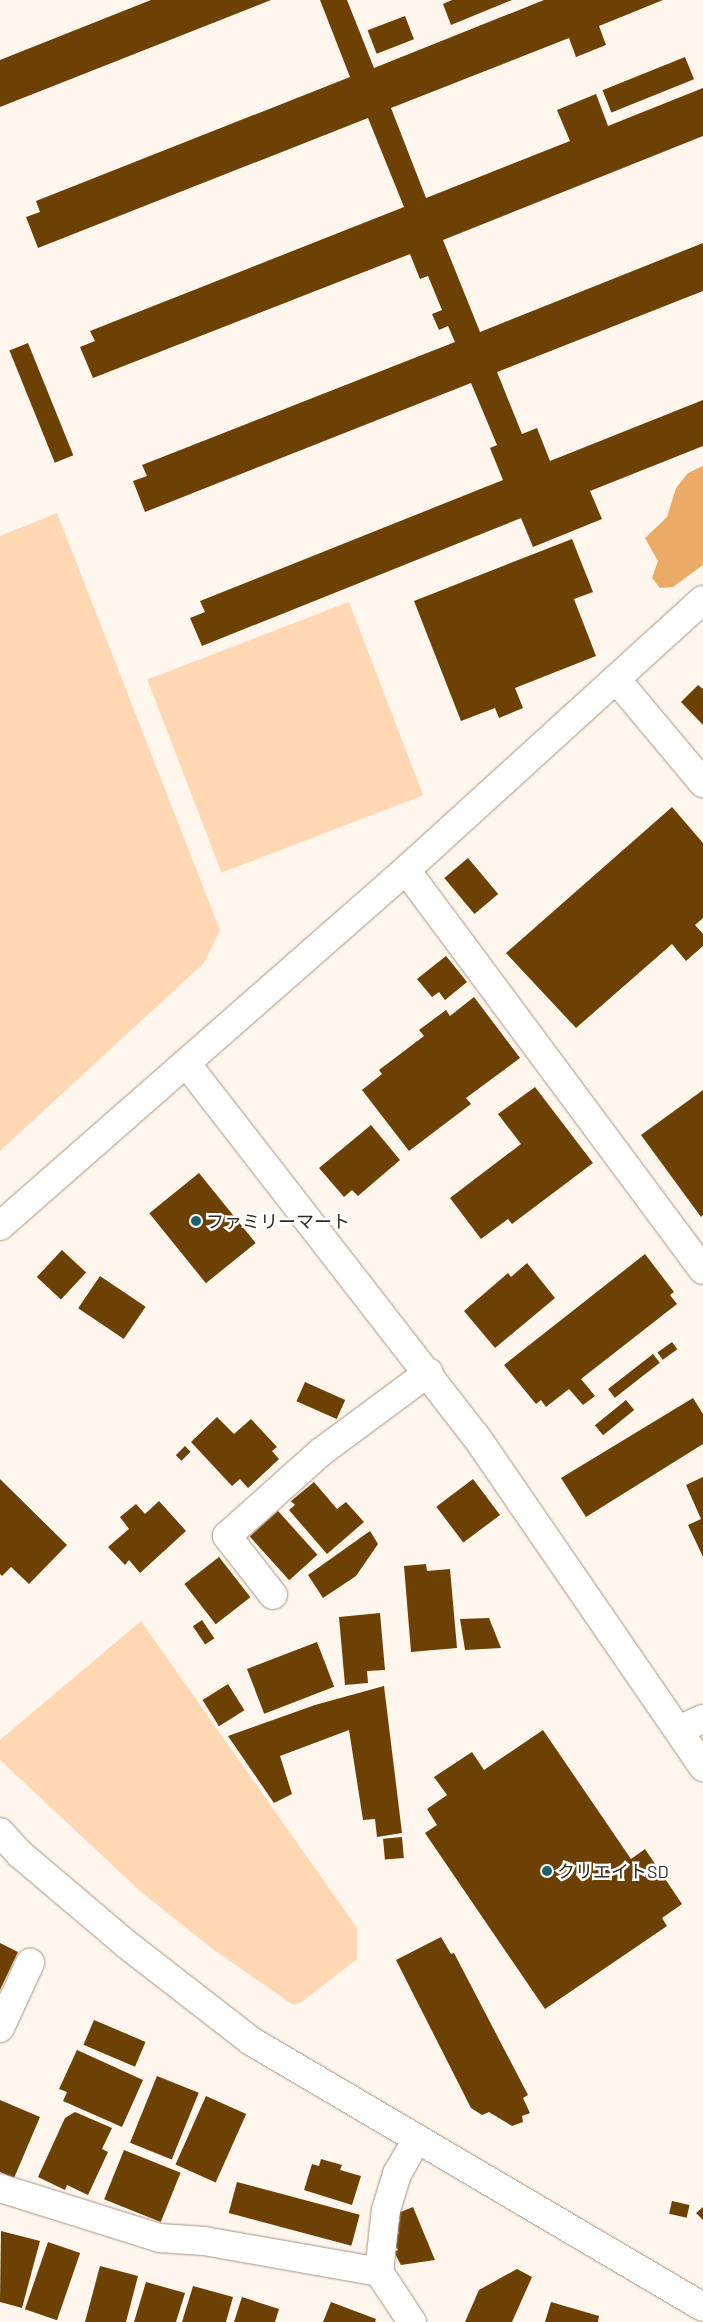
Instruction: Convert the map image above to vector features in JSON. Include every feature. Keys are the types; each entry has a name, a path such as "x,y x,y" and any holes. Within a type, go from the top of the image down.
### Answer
{"street":[{"path":"0,1226 406,870 703,600"},
{"path":"616,679 703,783"},
{"path":"406,870 703,1270"},
{"path":"186,1063 429,1372 691,1724 703,1767"},
{"path":"274,1595 226,1536 321,1452 429,1372"},
{"path":"0,1832 20,1854 126,1944 251,2040 703,2307"},
{"path":"0,2028 30,1963"},
{"path":"412,2322 379,2272 386,2210 397,2174 417,2139"},
{"path":"0,2188 160,2238 204,2241 379,2272"}],"shaded area":[{"path":"703,466 703,565 673,587 660,588 652,578 658,561 645,538 667,517 676,488 688,473"},
{"path":"57,513 220,930 204,963 0,1151 0,536"},
{"path":"349,602 423,795 222,873 147,679"},
{"path":"141,1621 357,1928 357,1959 302,2002 293,2005 210,1947 140,1891 0,1760 0,1740"}],"building":[{"path":"151,0 271,0 0,107 0,60"},
{"path":"320,0 347,0 374,68 544,0 663,0 599,26 606,45 576,57 569,38 391,108 426,198 570,141 557,110 596,94 608,126 703,88 703,136 443,240 480,332 703,243 703,291 497,372 522,434 537,428 550,461 703,400 703,446 590,491 602,519 533,547 521,518 202,646 190,618 205,612 200,601 503,480 490,448 497,445 471,383 145,512 133,481 147,476 142,465 455,342 448,326 439,330 432,314 442,310 428,276 420,279 410,254 93,378 80,347 95,341 90,331 404,207 368,118 38,248 26,217 40,212 36,201 350,77"},
{"path":"452,0 512,0 451,25 443,4"},
{"path":"405,16 414,39 377,54 368,30"},
{"path":"685,57 694,79 611,113 602,90"},
{"path":"28,343 73,455 55,463 9,350"},
{"path":"572,539 593,592 574,599 596,656 515,688 523,708 499,718 495,708 461,721 414,601"},
{"path":"698,685 703,689 703,725 681,702"},
{"path":"672,807 703,843 703,918 695,925 703,934 703,946 686,961 672,944 576,1028 506,953"},
{"path":"468,858 498,894 474,914 444,878"},
{"path":"446,956 467,982 445,1000 439,992 432,997 417,979"},
{"path":"474,997 520,1058 466,1098 471,1104 409,1151 362,1090 382,1074 379,1070 424,1036 419,1030 446,1010 450,1016"},
{"path":"535,1087 593,1163 512,1224 508,1219 481,1239 450,1198 521,1144 498,1114"},
{"path":"703,1090 703,1215 701,1217 641,1135"},
{"path":"371,1125 400,1160 358,1196 352,1190 344,1197 319,1168"},
{"path":"199,1173 256,1243 206,1283 149,1213"},
{"path":"62,1250 86,1273 61,1300 37,1277"},
{"path":"645,1254 674,1292 670,1295 677,1304 581,1379 595,1396 583,1405 569,1389 546,1407 541,1400 536,1404 504,1365"},
{"path":"527,1263 555,1298 495,1348 464,1311 508,1273 511,1277"},
{"path":"100,1276 146,1307 124,1339 78,1308"},
{"path":"672,1342 677,1349 663,1360 657,1353"},
{"path":"653,1354 660,1363 615,1398 608,1389"},
{"path":"305,1382 345,1400 337,1419 296,1401"},
{"path":"693,1398 703,1414 703,1444 586,1517 561,1478"},
{"path":"626,1400 634,1410 603,1435 595,1425"},
{"path":"217,1417 234,1434 251,1419 277,1447 272,1451 279,1459 248,1488 240,1479 232,1486 191,1442"},
{"path":"185,1446 191,1452 181,1461 176,1455"},
{"path":"703,1477 703,1557 688,1525 701,1519 686,1485"},
{"path":"0,1479 67,1545 29,1584 11,1567 2,1576 0,1574"},
{"path":"473,1479 500,1515 463,1543 436,1507"},
{"path":"314,1482 337,1509 346,1502 364,1522 327,1554 289,1510 295,1505 291,1501"},
{"path":"159,1501 186,1531 140,1573 129,1560 125,1565 108,1547 129,1529 120,1517 136,1504 145,1514"},
{"path":"278,1511 317,1555 289,1580 250,1536"},
{"path":"370,1531 378,1544 356,1576 323,1598 308,1575"},
{"path":"219,1557 250,1597 216,1624 184,1584"},
{"path":"426,1564 427,1571 450,1569 457,1648 411,1652 404,1566"},
{"path":"380,1613 385,1670 367,1671 368,1683 345,1685 339,1617"},
{"path":"489,1618 501,1648 465,1650 460,1619"},
{"path":"202,1620 214,1638 205,1644 193,1626"},
{"path":"317,1642 334,1687 264,1714 247,1669"},
{"path":"228,1684 244,1710 219,1726 203,1700"},
{"path":"384,1686 402,1833 377,1837 375,1819 363,1820 349,1730 280,1756 292,1794 274,1803 228,1736 315,1705"},
{"path":"543,1730 631,1859 645,1849 682,1904 662,1918 667,1926 545,2009 425,1833 437,1825 427,1809 447,1795 434,1777 472,1752 484,1770"},
{"path":"402,1837 404,1858 385,1860 383,1839"},
{"path":"441,1937 451,1954 454,1953 528,2095 523,2098 530,2113 522,2116 523,2122 512,2126 489,2112 482,2115 471,2108 396,1960"},
{"path":"0,1943 18,1952 0,1990"},
{"path":"94,2020 146,2042 135,2067 83,2045"},
{"path":"77,2050 143,2080 122,2127 63,2101 67,2092 59,2089"},
{"path":"157,2076 199,2093 172,2160 130,2143"},
{"path":"206,2096 246,2114 216,2182 175,2165"},
{"path":"0,2100 40,2117 14,2178 0,2172"},
{"path":"75,2112 112,2128 102,2149 108,2152 88,2195 67,2185 65,2190 38,2177 65,2118"},
{"path":"124,2150 181,2173 161,2222 104,2199"},
{"path":"321,2159 342,2165 340,2170 361,2176 352,2205 304,2190 312,2164 319,2166"},
{"path":"237,2182 360,2215 351,2246 229,2213"},
{"path":"672,2201 690,2205 687,2218 669,2214"},
{"path":"413,2207 435,2260 401,2265 394,2252 398,2250 391,2237 399,2233 394,2224 400,2221 398,2213"},
{"path":"703,2207 703,2220 696,2213"},
{"path":"1,2231 40,2241 22,2308 0,2302"},
{"path":"48,2242 80,2253 57,2320 25,2309"},
{"path":"100,2266 138,2276 126,2322 85,2322"},
{"path":"517,2269 532,2277 512,2322 465,2322 479,2290"},
{"path":"146,2282 185,2293 176,2322 134,2322"},
{"path":"193,2286 233,2297 226,2322 182,2322"},
{"path":"242,2297 279,2309 275,2322 234,2322"},
{"path":"331,2302 376,2319 375,2322 323,2322"},
{"path":"551,2302 599,2316 598,2322 545,2322"}],"place":[{"name":"ファミリーマート","path":"196,1221"},
{"name":"クリエイトSD","path":"547,1871"}]}
